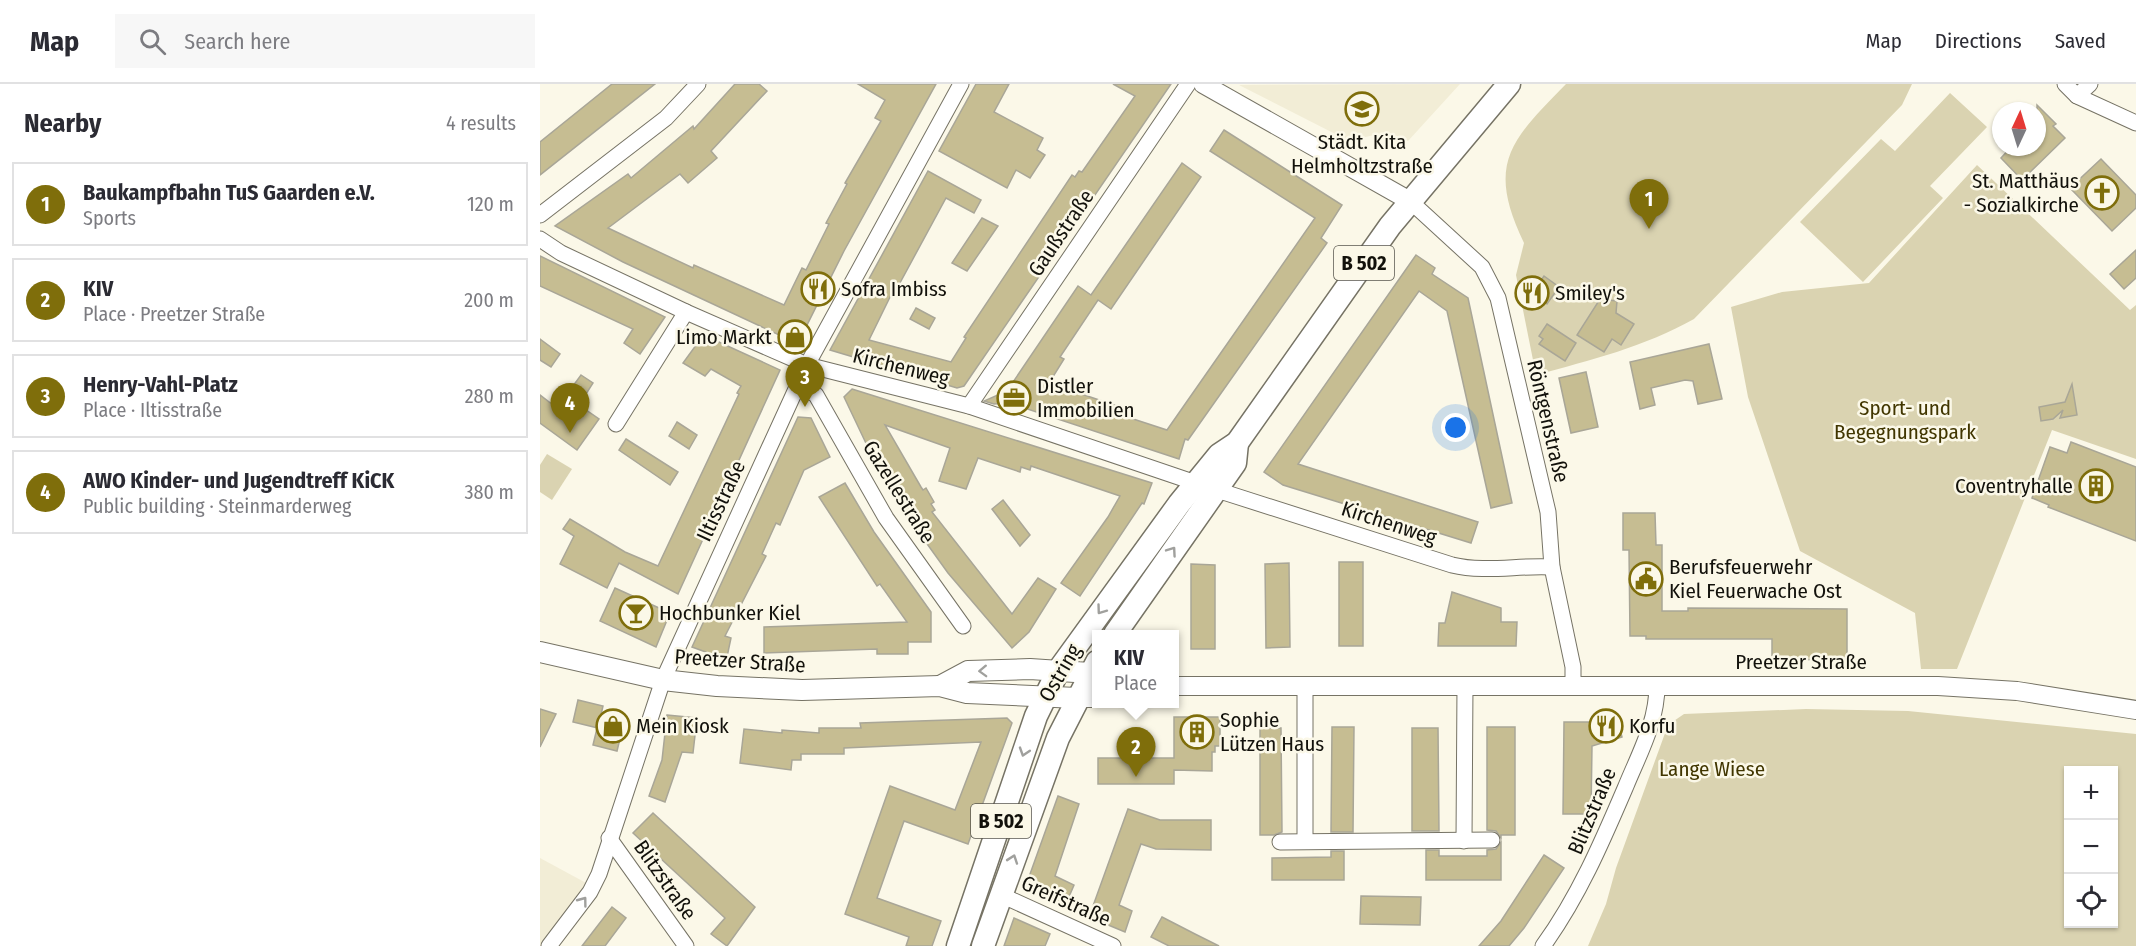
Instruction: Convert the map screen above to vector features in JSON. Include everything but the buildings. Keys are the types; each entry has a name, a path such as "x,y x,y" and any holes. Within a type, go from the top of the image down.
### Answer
{"main road":[{"name":"Ostring","path":"958,946 1044,697 1058,671 1206,486 1235,463 1237,443 1410,201 1509,84"},
{"name":"Ostring","path":"1116,630 1206,486"},
{"name":"Preetzer Straße","path":"540,652 663,680 802,690 940,686 967,693 1087,698"},
{"name":"Preetzer Straße","path":"940,686 968,671 1092,669"},
{"name":"Ostring","path":"982,946 1058,738 1087,698 1092,680"}],"street":[{"path":"540,214 666,118 698,84"},
{"name":"Iltisstraße","path":"549,946 590,892 663,680 807,365 961,84"},
{"name":"Gaußstraße","path":"969,406 1188,84"},
{"path":"1203,84 1410,201"},
{"path":"2065,84 2077,96 2136,123"},
{"path":"2077,96 2090,84"},
{"name":"Röntgenstraße","path":"1410,201 1482,267 1498,298 1548,512 1552,567 1573,667 1573,685"},
{"name":"Kirchenweg","path":"540,239 561,253 686,312 807,365 969,406 1452,566 1468,569 1520,565 1552,567"},
{"path":"616,424 686,312"},
{"name":"Gazellestraße","path":"798,384 816,395 886,518 963,626"},
{"path":"1305,685 1305,841"},
{"path":"1464,841 1465,685"},
{"name":"Preetzer Straße","path":"1179,686 1657,685 1978,688 2071,698 2136,710"},
{"name":"Blitzstraße","path":"1543,946 1569,909 1595,858 1654,720 1657,685"},
{"path":"1280,843 1492,840"},
{"name":"Blitzstraße","path":"607,843 686,946"},
{"name":"Greifstraße","path":"1001,895 1113,946"}],"shaded area":[{"name":"Städt. Kita Helmholtzstraße","path":"1460,84 1408,141 1378,134 1349,141 1239,85"},
{"path":"540,858 588,884 544,946 540,946"}],"green space":[{"path":"1566,84 1912,84 1902,105 1694,319 1637,345 1536,375 1516,275 1524,243 1507,193 1506,173 1510,155 1518,139 1530,122"},
{"path":"1950,93 1987,127 1930,186 1943,198 1863,282 1800,222 1881,139 1895,151"},
{"name":"Sport- und Begegnungspark","path":"1977,165 2130,310 2136,305 2136,459 2052,430 1957,669 1921,669 1915,613 1800,551 1748,397 1731,307 1782,292 1869,283"},
{"path":"547,454 572,469 552,500 540,492 540,465"},
{"name":"Lange Wiese","path":"1806,709 1908,711 2136,734 2136,946 1588,946 1606,904 1616,868 1668,725 1684,714"}],"place":[{"name":"Städt. Kita Helmholtzstraße","path":"1362,109"},
{"name":"St. Matthäus - Sozialkirche","path":"2102,193"},
{"name":"Baukampfbahn TuS Gaarden e.V.","path":"1649,229"},
{"name":"Sofra Imbiss","path":"818,289"},
{"name":"Smiley's","path":"1532,293"},
{"name":"Limo Markt","path":"795,337"},
{"name":"Distler Immobilien","path":"1014,398"},
{"name":"Henry-Vahl-Platz","path":"805,407"},
{"name":"AWO Kinder- und Jugendtreff KiCK","path":"570,433"},
{"name":"Coventryhalle","path":"2096,486"},
{"name":"Berufsfeuerwehr Kiel Feuerwache Ost","path":"1646,579"},
{"name":"Hochbunker Kiel","path":"636,613"},
{"name":"Mein Kiosk","path":"613,726"},
{"name":"Korfu","path":"1606,726"},
{"name":"Sophie Lützen Haus","path":"1197,732"},
{"name":"KIV","path":"1136,777"}]}
